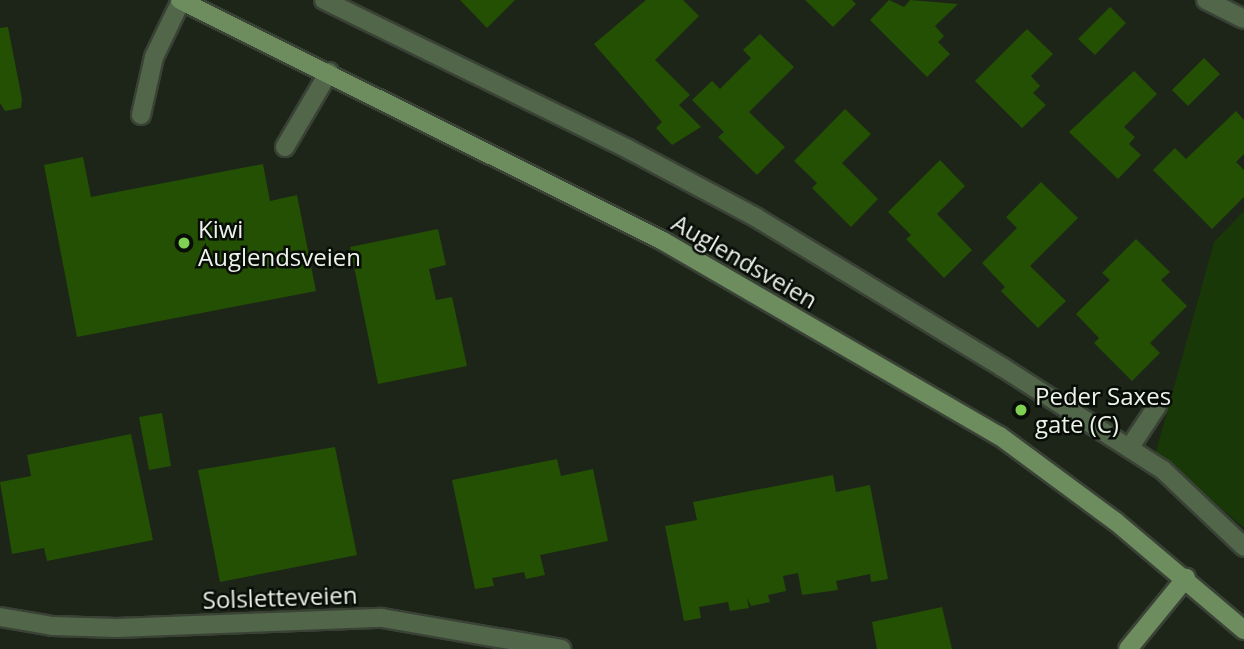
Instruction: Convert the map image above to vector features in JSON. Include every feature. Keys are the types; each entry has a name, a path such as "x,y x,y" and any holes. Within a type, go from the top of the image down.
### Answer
{"main road":[{"name":"Auglendsveien","path":"181,0 663,241 989,430 1186,578 1244,630"},
{"path":"1128,649 1186,578"}],"street":[{"path":"141,115 154,58 181,0"},
{"name":"Auglendsveien","path":"324,0 663,167 768,225 1130,447 1163,470 1244,547"},
{"path":"1206,0 1244,19"},
{"path":"285,147 329,72"},
{"path":"1130,447 1157,406"},
{"name":"Solsletteveien","path":"0,617 53,626 117,628 382,618 471,630 561,649"}],"green space":[{"path":"1244,211 1244,528 1156,452 1214,242"}],"building":[{"path":"460,0 515,0 487,28"},
{"path":"646,0 683,0 699,16 655,60 690,95 679,105 701,127 672,145 656,128 662,122 594,44"},
{"path":"805,0 852,0 856,4 833,27"},
{"path":"889,0 904,7 910,0 958,4 935,26 944,36 938,42 950,54 927,77 870,20"},
{"path":"1110,7 1126,23 1095,55 1078,39"},
{"path":"8,27 22,99 21,108 5,111 0,103 0,28"},
{"path":"1027,29 1053,54 1031,76 1040,86 1033,93 1046,105 1022,128 975,81"},
{"path":"760,34 794,67 749,112 785,147 757,175 718,137 724,132 692,100 712,81 720,89 751,58 743,50"},
{"path":"1204,58 1220,74 1188,106 1172,90"},
{"path":"1134,71 1157,94 1124,127 1135,137 1129,144 1141,155 1118,179 1069,132"},
{"path":"845,109 871,134 842,163 878,199 851,227 812,188 817,183 794,161"},
{"path":"1236,111 1244,120 1244,154 1236,162 1244,170 1244,197 1212,229 1153,170 1175,148 1186,159"},
{"path":"83,157 91,197 263,164 270,201 297,195 316,291 77,337 44,165"},
{"path":"940,160 965,186 937,214 972,250 944,278 906,239 911,235 888,212"},
{"path":"1041,182 1078,218 1030,266 1066,301 1038,328 1001,291 1005,287 982,263 1017,228 1006,217"},
{"path":"438,229 446,265 429,269 436,300 452,297 467,366 378,384 350,247"},
{"path":"1136,239 1170,272 1161,280 1187,306 1150,343 1160,353 1132,381 1094,343 1099,338 1076,314 1110,280 1102,273"},
{"path":"162,413 171,466 149,470 139,417"},
{"path":"131,434 153,540 47,561 44,548 12,554 0,482 31,476 27,455"},
{"path":"335,447 357,555 220,582 198,470"},
{"path":"557,459 561,476 593,469 608,541 540,555 545,575 526,579 524,572 492,578 494,586 475,589 452,480"},
{"path":"833,475 836,492 870,485 888,579 871,582 870,574 836,581 838,590 802,595 798,573 783,576 786,591 768,595 770,602 751,606 747,598 749,608 730,611 728,602 699,607 701,618 684,621 665,526 697,520 693,502"},
{"path":"942,607 952,649 877,649 872,622"}],"place":[{"name":"Kiwi Auglendsveien","path":"184,243"},
{"name":"Peder Saxes gate (C)","path":"1021,410"}]}
